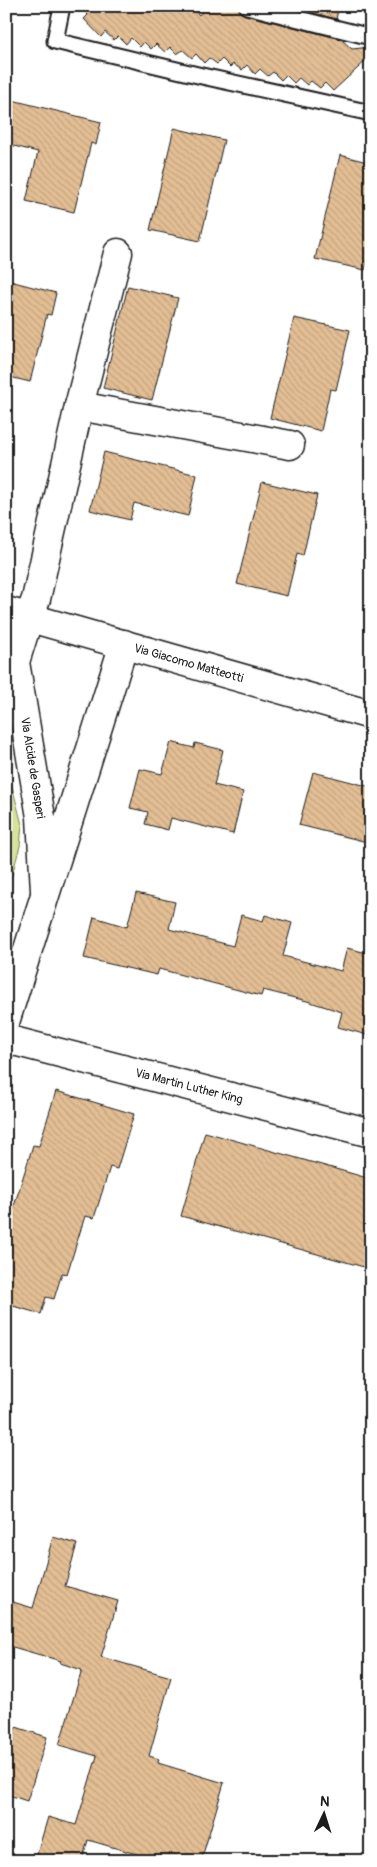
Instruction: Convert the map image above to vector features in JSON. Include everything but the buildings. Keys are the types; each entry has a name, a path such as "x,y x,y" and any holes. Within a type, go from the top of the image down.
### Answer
{"street":[{"name":"Via Alcide de Gasperi","path":"45,891 41,817 15,662 17,614 36,599 79,406 118,253"},
{"path":"79,406 290,445"},
{"name":"Via Giacomo Matteotti","path":"17,614 371,715"},
{"name":"Via Alcide de Gasperi","path":"6,1019 124,644"},
{"name":"Via Martin Luther King","path":"6,1039 371,1133"}],"lane":[{"path":"62,6 55,41 371,113"},
{"path":"247,6 371,37"}],"green space":[{"path":"6,762 22,825 20,846 6,897"}]}
